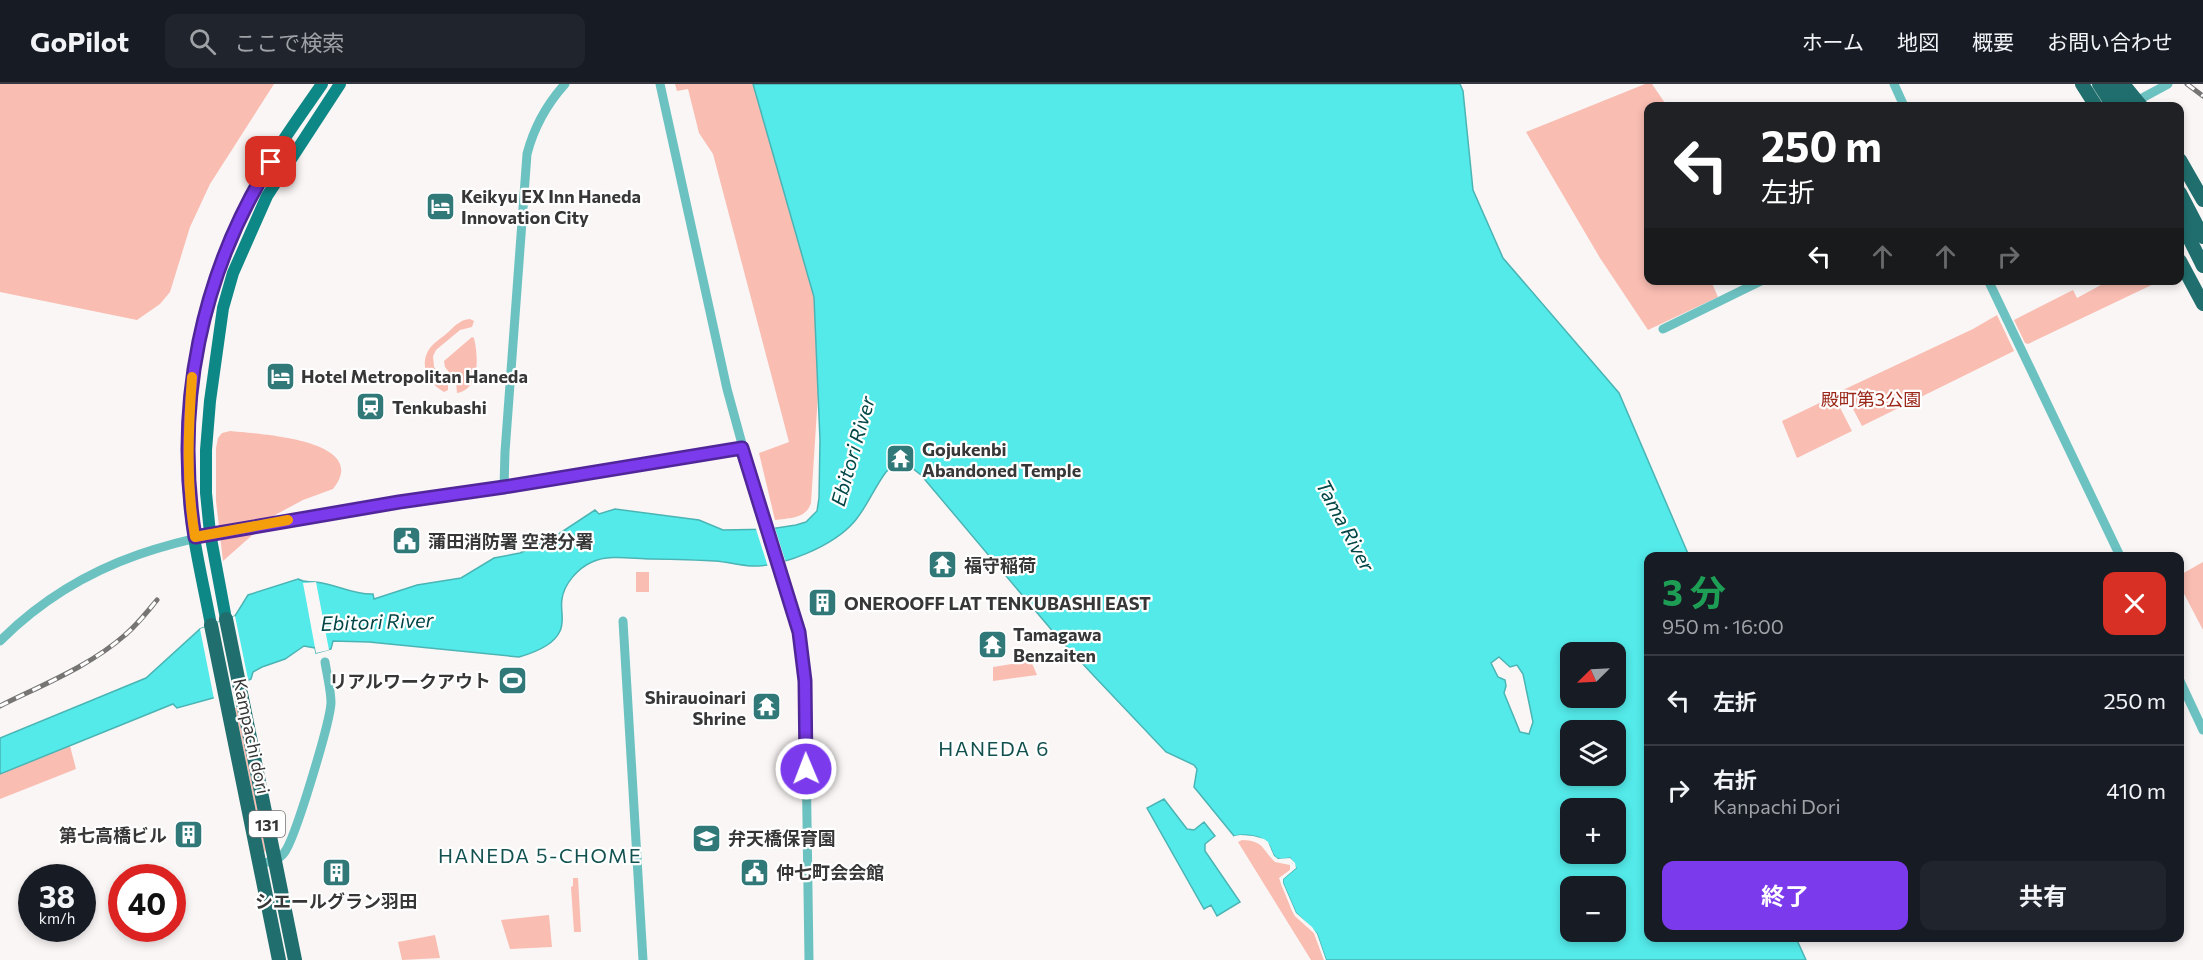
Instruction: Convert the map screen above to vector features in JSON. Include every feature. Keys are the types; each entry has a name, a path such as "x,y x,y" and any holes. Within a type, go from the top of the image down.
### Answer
{"highway":[{"path":"2082,84 2093,102"},
{"path":"2099,84 2110,102"},
{"path":"2114,84 2130,102"},
{"path":"2123,84 2132,102"},
{"path":"2184,167 2203,200"},
{"path":"2184,200 2203,237"},
{"path":"2184,228 2203,266"},
{"path":"2184,268 2203,304"},
{"name":"Kampachi dori","path":"226,619 238,688 295,960"},
{"name":"Kampachi dori","path":"211,625 279,960"}],"main road":[{"path":"211,625 189,495 188,419 192,376 207,306 218,268 254,189 322,84"},
{"path":"226,619 210,533 206,493 208,422 222,318 233,273 267,195 340,84"}],"street":[{"path":"504,487 527,154 539,120 565,84"},
{"path":"660,84 742,448 796,619 804,662 809,960"},
{"path":"1894,84 1902,102"},
{"path":"2138,102 2168,84"},
{"path":"1663,329 1753,285"},
{"path":"1990,285 2118,552"},
{"path":"0,641 29,614 78,580 131,556 210,533 742,448"},
{"path":"623,621 643,960"},
{"path":"260,864 274,861 285,853 291,840 328,722 331,702 325,662"},
{"path":"2184,690 2203,730"}],"green space":[{"path":"0,84 274,84 210,184 190,227 170,292 160,304 137,320 0,292"},
{"path":"675,84 753,84 814,297 818,395 811,503 805,512 796,517 775,520 759,453 789,442 713,154 699,133 688,89 677,91"},
{"path":"1645,84 1652,84 1664,102 1644,102 1644,285 1713,285 1718,297 1648,330 1600,258 1526,132"},
{"path":"2101,285 2152,285 2028,344 2025,343 2014,320 2073,290 2077,298"},
{"name":"殿町第3公園","path":"1997,315 2014,351 1862,426 1843,390 1973,329"},
{"path":"470,319 474,321 472,327 460,330 436,350 433,356 434,367 448,384 448,390 444,392 434,385 427,375 426,357 436,342 460,322"},
{"path":"472,337 477,362 474,378 465,390 457,393 456,381 445,367 444,361"},
{"path":"1834,396 1852,431 1797,458 1782,421"},
{"path":"230,431 285,437 325,449 337,459 341,472 333,489 303,500 275,515 223,561 216,501 216,448 218,438 222,433"},
{"path":"2203,562 2203,630 2184,594 2184,573"},
{"path":"636,572 649,572 649,592 636,592"},
{"path":"1031,661 1037,675 993,681 993,667"},
{"path":"235,708 237,708 266,852 264,851"},
{"path":"70,746 76,769 0,799 0,774"},
{"path":"1242,840 1262,846 1275,862 1290,865 1290,870 1279,878 1292,911 1314,933 1324,960 1311,960 1238,842"},
{"path":"573,878 578,878 581,932 574,932 571,887"},
{"path":"549,915 552,947 510,949 501,920"},
{"path":"435,935 440,958 402,960 398,942"}],"water":[{"path":"753,84 1460,84 1463,91 1473,190 1503,258 1619,393 1687,552 1644,552 1644,942 1798,942 1806,960 1326,960 1317,934 1296,913 1283,883 1283,879 1296,868 1290,858 1276,858 1269,845 1257,837 1234,836 1194,787 1197,769 1194,765 1166,752 1055,634 921,475 912,468 904,466 902,457 899,458 902,466 892,467 886,472 859,516 845,531 821,547 792,559 751,566 715,561 613,558 587,565 572,577 563,593 561,627 557,636 542,648 525,655 519,657 369,642 333,641 331,649 316,653 315,648 304,646 285,659 253,672 251,679 213,698 177,708 173,704 0,774 0,738 146,678 200,629 235,616 248,595 298,579 358,593 373,594 374,599 417,585 461,578 494,558 520,553 551,539 595,510 599,514 615,509 699,520 723,530 770,529 806,522 817,511 820,440 814,297","holes":["1499,657 1510,667 1517,665 1523,674 1533,722 1529,734 1520,732 1504,693 1505,680 1498,677 1491,663"]},
{"path":"1164,799 1187,829 1194,830 1204,822 1215,836 1205,844 1205,851 1240,902 1217,916 1211,905 1204,909 1147,808"}],"pier":[{"path":"774,525 786,563 768,567 755,526"},
{"path":"316,582 329,650 316,653 303,583"},
{"path":"235,616 249,684 214,699 200,629"},
{"path":"1234,836 1264,839 1268,842 1274,856 1278,859 1290,858 1295,863 1296,868 1283,879 1283,883 1296,913 1317,934 1326,960 1324,960 1314,933 1295,916 1281,884 1280,878 1291,870 1293,864 1289,861 1276,861 1263,842 1253,839 1235,839"}],"railway":[{"path":"2187,84 2203,96"},
{"path":"0,706 97,656 129,631 157,600"}],"slow traffic":[{"path":"192,377 187,442 189,495 195,537 288,520"}],"place":[{"name":"Keikyu EX Inn Haneda Innovation City","path":"440,206"},
{"name":"Hotel Metropolitan Haneda","path":"280,376"},
{"name":"Tenkubashi","path":"371,407"},
{"name":"Gojukenbi Abandoned Temple","path":"901,459"},
{"name":"蒲田消防署 空港分署","path":"407,541"},
{"name":"福守稲荷","path":"943,565"},
{"name":"ONEROOFF LAT TENKUBASHI EAST","path":"823,603"},
{"name":"Tamagawa Benzaiten","path":"992,644"},
{"name":"リアルワークアウト","path":"512,681"},
{"name":"Shirauoinari Shrine","path":"767,707"},
{"name":"第七高橋ビル","path":"188,835"},
{"name":"弁天橋保育園","path":"707,838"},
{"name":"シエールグラン羽田","path":"336,872"},
{"name":"仲七町会会館","path":"755,872"}],"district":[{"name":"HANEDA 6","path":"994,748"},
{"name":"HANEDA 5-CHOME","path":"540,855"}],"route":[{"path":"271,162 254,189 234,229 218,268 197,348 192,376 187,442 189,495 195,537 742,448 799,632 805,681 806,769"}],"water label":[{"name":"Ebitori River","path":"852,451"},
{"name":"Tama River","path":"1346,525"},
{"name":"Ebitori River","path":"377,621"}]}
